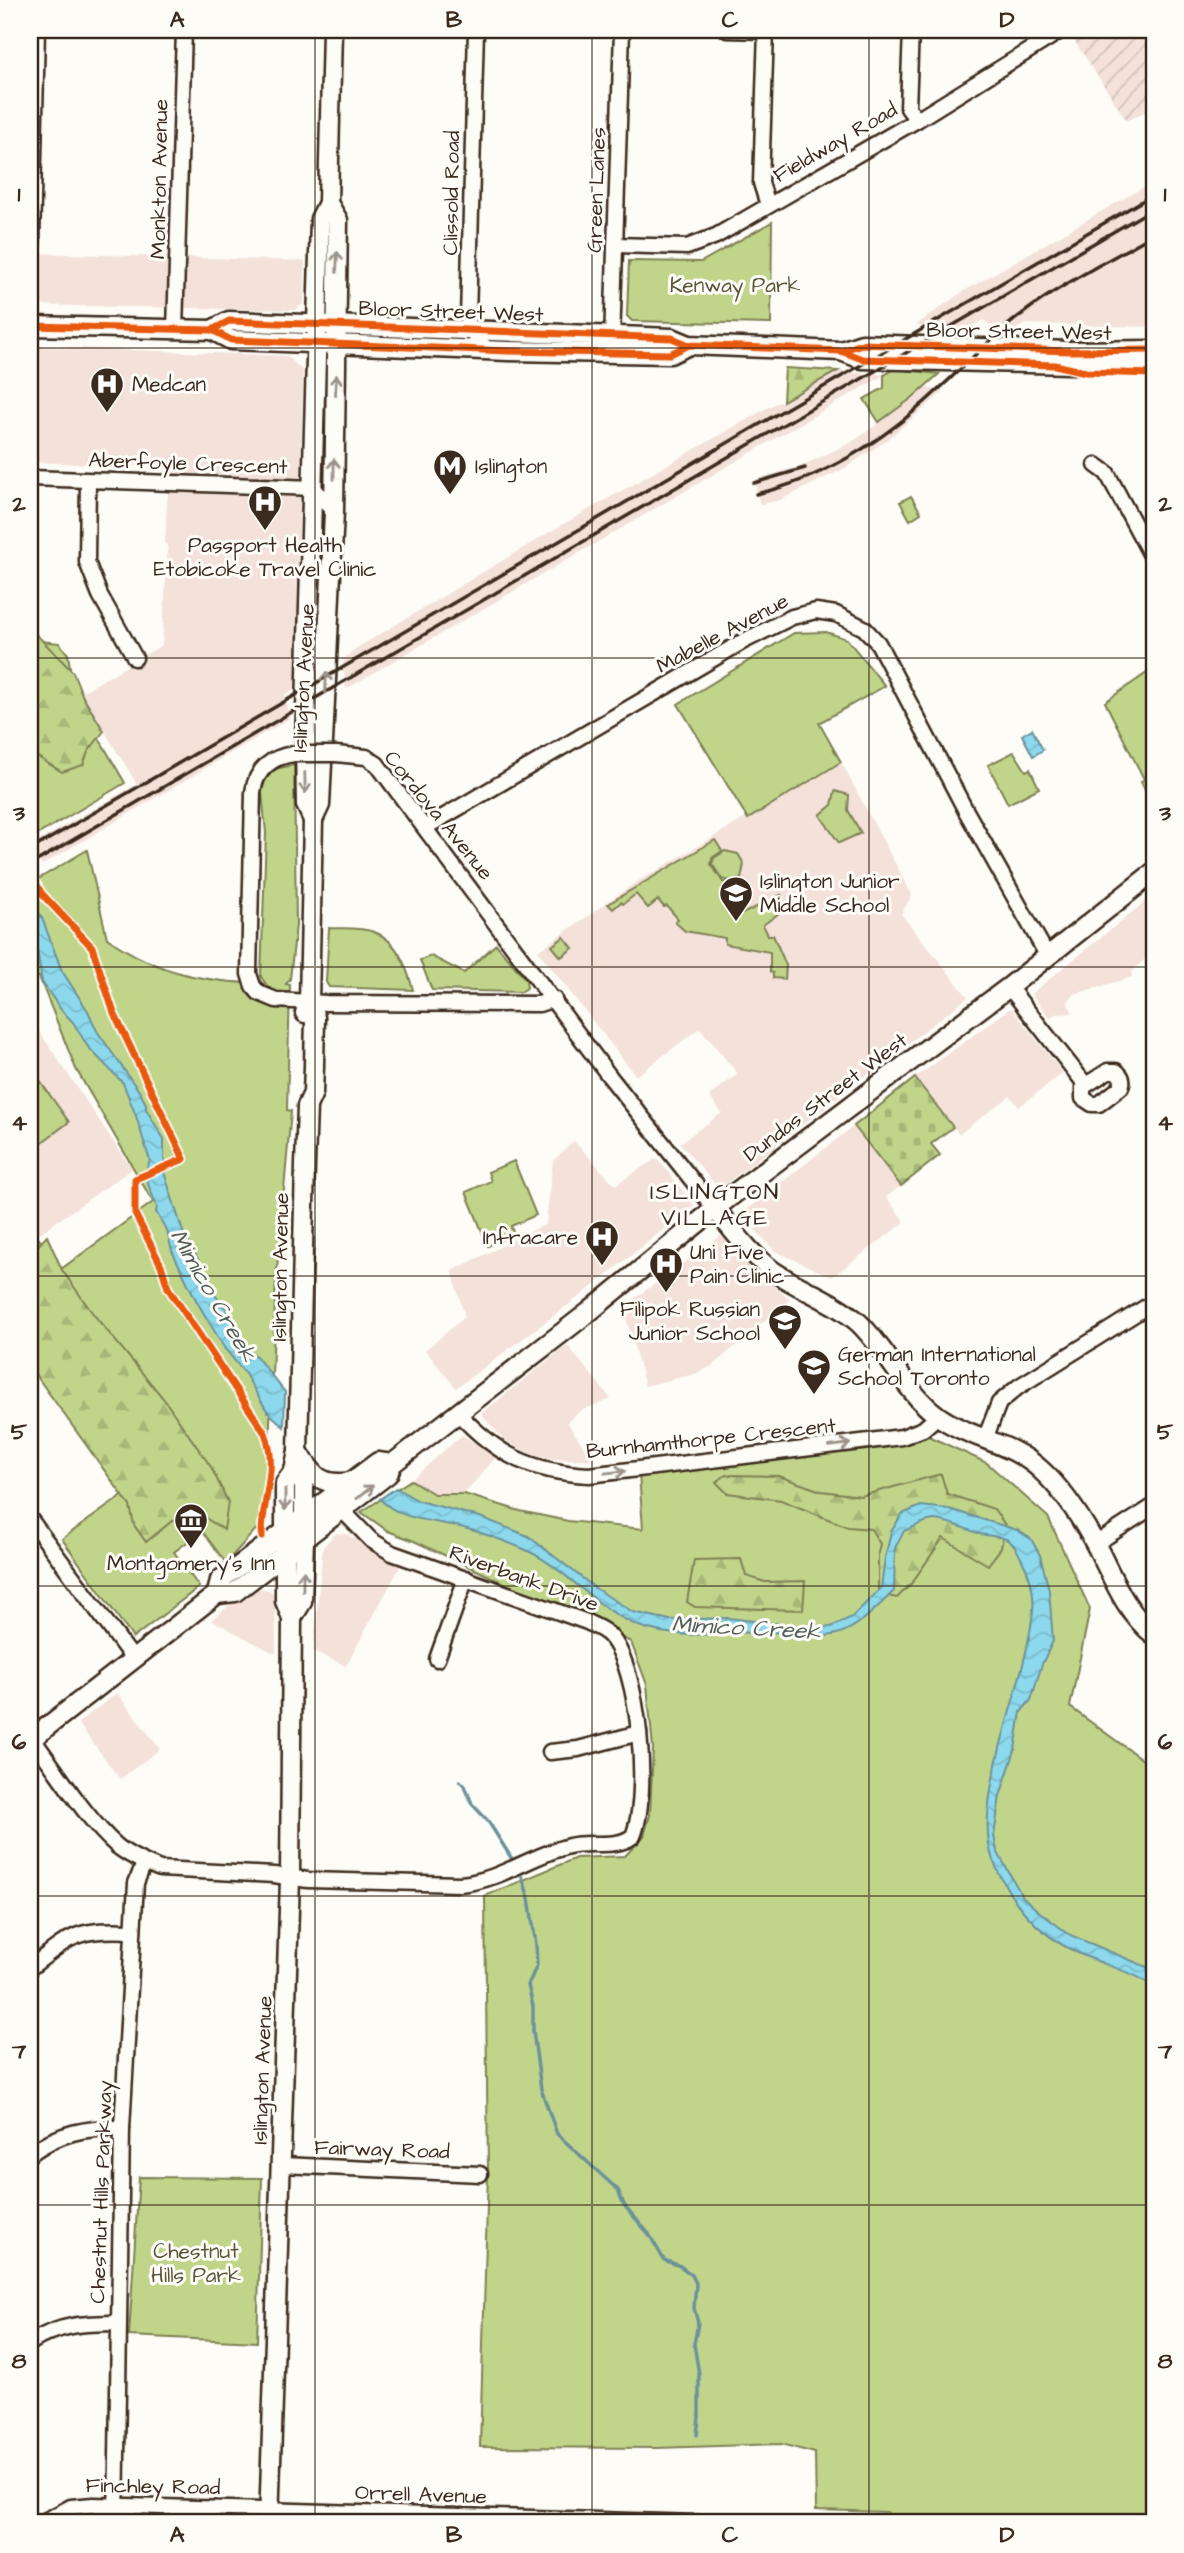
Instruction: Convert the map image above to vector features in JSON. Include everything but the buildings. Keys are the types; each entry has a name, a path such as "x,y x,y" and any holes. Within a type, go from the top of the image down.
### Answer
{"main road":[{"name":"Islington Avenue","path":"313,820 306,804 305,744 320,219 328,203 332,30"},
{"name":"Islington Avenue","path":"269,2516 290,1879 285,1483 294,1471 298,1451 307,1106 313,1093 315,1029 315,1017 309,1002 313,820 320,805 334,512 338,220 328,203"},
{"name":"Bloor Street West","path":"212,330 229,321 469,330 612,343"},
{"name":"Bloor Street West","path":"30,326 212,330 231,340 488,350 672,338 689,345 841,351 862,359 1154,366"},
{"name":"Bloor Street West","path":"841,351 862,344 1070,351 1154,350"},
{"path":"313,425 334,427"},
{"name":"Dundas Street West","path":"31,1739 217,1594 235,1592 343,1511 388,1474 392,1464 589,1312 715,1209 1009,986 1154,872"},
{"path":"715,1209 764,1264 782,1277 839,1307 871,1335 920,1398 938,1416 956,1427 1014,1451 1040,1468 1070,1502 1119,1591 1154,1635"},
{"path":"298,1451 310,1471 322,1480 338,1484 350,1482"},
{"name":"Dundas Street West","path":"217,1594 220,1580 350,1482 378,1462 392,1464"},
{"name":"Islington Avenue","path":"288,1609 302,1602 304,1485 294,1471"},
{"path":"254,1578 273,1582 288,1609"}],"street":[{"path":"30,326 37,30"},
{"name":"Monkton Avenue","path":"175,330 184,30"},
{"name":"Clissold Road","path":"469,330 476,30"},
{"name":"Green Lanes","path":"612,343 622,30"},
{"path":"727,30 766,31 761,183 768,205"},
{"path":"911,30 908,108 917,120"},
{"name":"Fieldway Road","path":"615,245 676,247 696,244 732,227 917,120 1058,31"},
{"path":"469,330 488,350"},
{"path":"1096,465 1107,474 1154,561"},
{"name":"Aberfoyle Crescent","path":"30,478 314,488 334,512"},
{"path":"88,481 87,562 100,595 135,658"},
{"name":"Mabelle Avenue","path":"426,827 742,642 803,613 831,613 856,623 878,643 966,811 1046,955"},
{"name":"Cordova Avenue","path":"554,999 538,1004 309,1002 266,997 253,986 249,974 254,785 264,765 276,758 294,754 366,757 377,764 426,827 654,1133 715,1209"},
{"path":"1009,986 1085,1084"},
{"path":"985,1440 999,1403 1018,1387 1154,1302"},
{"name":"Burnhamthorpe Crescent","path":"458,1413 499,1451 522,1463 547,1471 589,1475 902,1437 923,1429 938,1416"},
{"path":"1095,1545 1154,1506"},
{"name":"Riverbank Drive","path":"144,1863 169,1870 274,1875 290,1879 473,1883 496,1876 556,1849 575,1844 623,1842 633,1836 636,1829 642,1758 629,1677 622,1656 610,1635 587,1622 392,1553 378,1546 343,1511"},
{"path":"30,1519 134,1660"},
{"path":"437,1659 466,1578"},
{"path":"550,1752 578,1749 639,1733"},
{"path":"31,1739 116,1845 144,1863"},
{"name":"Chestnut Hills Parkway","path":"116,2523 122,2129 136,1883 144,1863"},
{"path":"30,1968 81,1933 99,1930 133,1931"},
{"path":"30,2154 77,2130 122,2129"},
{"name":"Fairway Road","path":"282,2165 480,2174"},
{"path":"30,2343 46,2332 73,2324 119,2323"},
{"name":"Finchley Road","path":"41,2523 71,2507 115,2505 269,2516"},
{"name":"Orrell Avenue","path":"269,2516 698,2523"}],"shaded area":[{"path":"1091,30 1154,30 1154,115 1150,109 1127,121 1074,40"},
{"path":"1154,181 1154,327 1026,324 1003,335 984,320 956,334 916,325 961,293"},
{"path":"30,253 305,261 304,303 295,310 30,305"},
{"path":"30,346 287,356 303,371 295,689 285,695 290,718 42,865 30,846 137,784 81,693 162,645 168,544 165,544 167,503 171,467 30,462"},
{"path":"838,371 884,375 346,689 343,661 352,651 555,529 774,404 792,398"},
{"path":"924,387 943,392 887,440 845,468 780,500 760,505 754,480 804,465 852,442 895,412"},
{"name":"Islington Junior Middle School","path":"841,762 912,895 901,914 968,997 719,1189 680,1143 722,1113 709,1096 738,1074 700,1028 636,1076 538,951 635,883"},
{"path":"1151,897 1154,898 1154,950 1131,973 1132,977 1075,994 1067,1002 1073,1013 1055,1014 1050,1018 1031,994"},
{"path":"1011,1008 1063,1073 1019,1107 1010,1096 959,1134 915,1078"},
{"path":"30,1018 132,1169 30,1240"},
{"path":"854,1126 901,1186 886,1197 905,1222 832,1277 775,1251 741,1214"},
{"path":"574,1141 615,1185 657,1158 694,1205 583,1294 456,1388 425,1350 465,1317 452,1271 546,1224 553,1161"},
{"path":"721,1236 731,1243 752,1269 790,1299 712,1366 695,1374 645,1386 623,1307"},
{"path":"567,1345 611,1399 580,1411 567,1422 592,1459 551,1459 526,1452 504,1440 481,1414"},
{"path":"462,1435 496,1457 464,1494 434,1494 411,1480"},
{"path":"336,1533 346,1534 402,1563 346,1666 313,1651 323,1547"},
{"path":"256,1588 269,1590 275,1597 276,1654 211,1620"},
{"path":"117,1693 160,1749 120,1779 78,1723"}],"green space":[{"name":"Kenway Park","path":"772,222 771,324 632,321 627,316 629,261 701,262"},
{"path":"785,368 838,371 783,401"},
{"path":"895,369 939,374 879,422 864,399 884,388 884,375"},
{"path":"911,496 921,513 910,520 900,502"},
{"path":"30,628 73,672 83,697 104,731 88,752 83,765 62,772 30,752"},
{"path":"826,632 847,639 885,686 819,723 841,762 748,819 678,704 794,633"},
{"path":"30,640 59,643 68,654 74,695 125,783 30,839"},
{"path":"1154,668 1154,808 1141,782 1144,779 1105,702"},
{"path":"1014,752 1026,771 1030,769 1039,788 1008,804 988,765"},
{"path":"294,765 296,925 290,979 286,984 290,985 287,1110 291,1111 276,1280 266,1518 226,1563 202,1531 174,1552 199,1587 133,1638 62,1539 133,1488 30,1334 30,1246 39,1239 61,1269 153,1202 76,1069 39,977 30,976 30,884 87,850 107,938 145,960 183,974 223,981 266,984 261,977 266,833 262,792 265,780 275,769"},
{"path":"835,791 849,795 848,810 861,833 839,843 820,815 832,805"},
{"path":"715,840 722,851 712,858 711,864 723,882 735,884 727,892 740,915 781,895 786,908 763,925 768,935 773,935 786,965 785,979 773,978 773,973 770,972 770,952 725,944 725,938 685,931 675,922 678,919 667,906 664,907 658,900 648,908 636,894 613,909 608,904"},
{"path":"725,851 738,854 744,864 741,879 734,882 722,879 712,864 714,858"},
{"path":"329,928 363,929 389,941 400,956 413,990 329,987 326,982"},
{"path":"564,937 573,948 561,957 552,946"},
{"path":"496,944 526,980 527,988 521,992 432,990 420,960 431,956 464,973"},
{"path":"30,1067 69,1122 30,1151"},
{"path":"915,1078 953,1127 931,1144 940,1155 901,1186 854,1126"},
{"path":"514,1161 536,1215 511,1226 514,1235 488,1246 466,1192 491,1181 488,1172"},
{"path":"47,1236 62,1270 94,1315 163,1398 211,1467 228,1502 224,1530 204,1517 172,1521 146,1542 134,1525 130,1506 30,1367 30,1254"},
{"path":"926,1435 987,1463 1048,1517 1090,1609 1070,1707 1154,1768 1154,2523 891,2523 887,2512 816,2510 815,2453 781,2444 656,2448 480,2447 488,2171 485,1896 576,1858 625,1856 644,1836 650,1815 653,1748 647,1685 631,1642 388,1531 361,1512 411,1480 434,1494 464,1494 520,1511 568,1521 643,1529 639,1474 867,1449 913,1442"},
{"path":"941,1474 947,1494 994,1509 1005,1525 1001,1548 988,1565 943,1538 911,1584 897,1598 878,1594 880,1544 871,1529 848,1527 781,1500 727,1493 716,1482 726,1475 779,1476 821,1491 861,1496"},
{"path":"741,1559 746,1576 765,1582 805,1581 803,1610 695,1607 687,1602 694,1560"},
{"name":"Chestnut Hills Park","path":"139,2177 262,2178 257,2342 129,2336"}],"water":[{"path":"1032,729 1043,750 1033,756 1022,735"},
{"name":"Mimico Creek","path":"30,900 42,918 62,971 88,1011 97,1031 139,1091 146,1109 164,1139 164,1172 183,1232 215,1295 227,1310 240,1342 255,1355 285,1392 284,1427 267,1411 244,1372 225,1349 197,1302 172,1251 167,1231 156,1212 157,1207 148,1184 147,1168 150,1161 123,1083 88,1047 73,1022 42,982 38,955 30,940"},
{"name":"Mimico Creek","path":"396,1488 419,1501 480,1517 528,1536 595,1588 633,1612 670,1620 728,1618 817,1628 831,1627 852,1617 881,1588 891,1532 902,1514 921,1506 949,1509 1017,1530 1031,1539 1040,1555 1049,1590 1053,1641 1042,1664 1031,1700 1021,1712 1015,1750 1000,1796 994,1836 997,1851 1022,1896 1037,1910 1070,1935 1154,1970 1154,1986 1076,1952 1049,1936 1016,1902 993,1860 988,1839 991,1786 1026,1652 1033,1606 1028,1572 1014,1545 1006,1539 980,1534 939,1520 927,1521 904,1531 895,1548 894,1591 862,1621 840,1633 803,1636 766,1632 702,1635 670,1633 654,1631 623,1618 550,1564 519,1547 471,1530 398,1512 380,1499"}],"waterway":[{"path":"460,1781 465,1786 472,1804 488,1821 512,1859"},
{"path":"522,1877 529,1898 536,1945 537,1965 528,1985 533,2006 533,2031 541,2089 557,2134 618,2190 624,2205 649,2234 664,2260 680,2266 692,2275 696,2283 694,2308 698,2323 694,2344 699,2374 697,2435"}],"railway":[{"path":"30,850 1154,194"},
{"path":"30,865 1154,208"},
{"path":"756,494 807,478 877,440 919,407 1022,314 1070,282 1154,234"},
{"path":"754,483 805,468"}],"cycle path":[{"path":"30,326 212,330 229,321 672,338 689,345 841,351 862,359 1055,365 1086,372 1154,374"},
{"path":"212,330 231,340 508,351 670,354 689,345"},
{"path":"841,351 862,344 1070,351 1154,350"},
{"path":"30,874 42,894 92,947 114,1013 184,1159 135,1179 135,1214 161,1265 168,1288 265,1433 269,1446 270,1472 262,1537"}],"place":[{"name":"Medcan","path":"107,414"},
{"name":"Islington","path":"450,496"},
{"name":"Passport Health Etobicoke Travel Clinic","path":"265,532"},
{"name":"Islington Junior Middle School","path":"736,923"},
{"name":"Infracare","path":"602,1267"},
{"name":"Uni Five Pain Clinic","path":"666,1294"},
{"name":"Filipok Russian Junior School","path":"785,1351"},
{"name":"German International School Toronto","path":"814,1396"},
{"name":"Montgomery's Inn","path":"191,1550"}],"district":[{"name":"ISLINGTON VILLAGE","path":"715,1204"}]}
